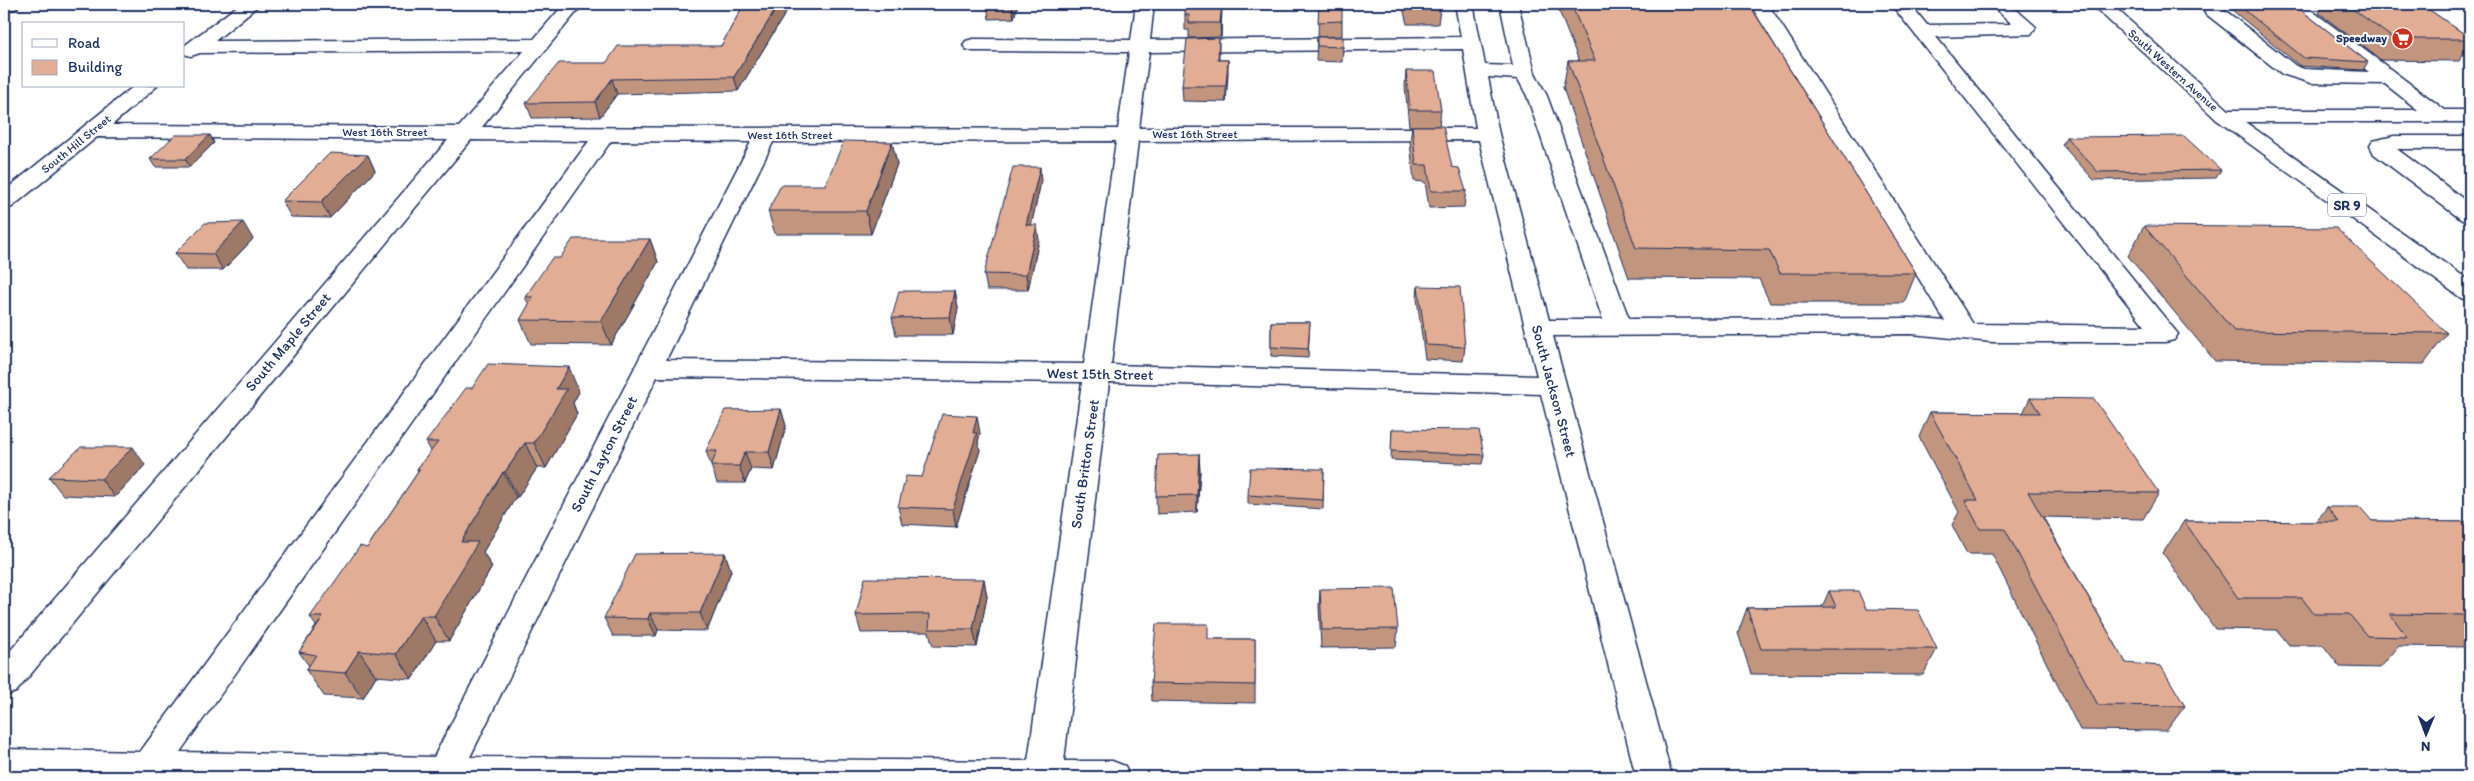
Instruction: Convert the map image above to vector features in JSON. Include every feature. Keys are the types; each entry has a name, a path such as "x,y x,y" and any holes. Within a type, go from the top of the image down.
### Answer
{"main road":[{"path":"4,6 10,4"},
{"path":"189,52 251,4"},
{"name":"South Maple Street","path":"4,682 464,132 574,4"},
{"name":"South Britton Street","path":"1044,776 1145,4"},
{"name":"South Jackson Street","path":"1464,4 1488,134 1654,777"},
{"path":"1509,4 1516,42 1525,73 1537,96 1619,328"},
{"path":"1759,4 1965,332"},
{"path":"1538,328 1912,326 1992,334 2165,334 1900,4"},
{"path":"1921,31 2024,30 2026,27 1999,4"},
{"name":"South Western Avenue","path":"2100,4 2224,116"},
{"path":"2217,4 2213,5 2213,10 2288,70 2310,76 2390,78"},
{"path":"2292,4 2440,116"},
{"path":"974,45 1139,46 1471,43"},
{"path":"189,52 538,45"},
{"path":"1476,71 1525,73"},
{"name":"South Hill Street","path":"4,202 145,88"},
{"path":"2224,116 2470,116"},
{"name":"SR 9","path":"2224,116 2470,293"},
{"path":"2399,116 2435,142"},
{"name":"West 16th Street","path":"93,131 464,132 765,136 1488,134"},
{"path":"150,766 605,134"},
{"name":"South Layton Street","path":"444,773 765,136"},
{"path":"2470,142 2394,143 2381,146 2382,149 2470,215"},
{"name":"West 15th Street","path":"648,368 1097,373 1553,385"},
{"path":"4,766 150,766 232,773 444,773 556,776 1112,777"}],"building":[{"path":"744,4 779,4 734,77 612,79 595,102 526,103 559,63 606,63 618,46 721,46"},
{"path":"1186,4 1222,4 1220,23 1189,23 1189,15 1185,15"},
{"path":"1319,4 1342,4 1342,21 1318,22"},
{"path":"1407,4 1438,4 1440,9 1409,10"},
{"path":"1571,4 1749,4 1916,273 1780,273 1769,250 1636,248 1568,61 1595,61"},
{"path":"2237,4 2293,4 2368,62 2304,58"},
{"path":"2346,4 2421,4 2470,39 2394,39"},
{"path":"1317,37 1343,37 1343,47 1317,46"},
{"path":"1219,38 1218,60 1228,60 1226,86 1182,86 1187,39"},
{"path":"1406,71 1435,71 1441,110 1410,110"},
{"path":"1412,126 1443,126 1452,167 1459,168 1466,191 1431,191 1427,165 1416,165"},
{"path":"175,135 210,135 185,159 150,159"},
{"path":"2184,136 2221,170 2098,172 2066,137"},
{"path":"844,141 892,142 866,211 768,211 781,185 825,185"},
{"path":"330,153 368,155 321,202 282,201"},
{"path":"1013,167 1040,167 1026,225 1037,225 1026,275 984,274"},
{"path":"243,222 213,254 175,253 205,223"},
{"path":"2144,226 2336,228 2447,333 2234,331"},
{"path":"573,239 650,239 601,321 520,320 533,297 525,297 552,258 560,258"},
{"path":"1418,286 1460,287 1465,347 1426,345"},
{"path":"899,291 955,291 950,317 892,318"},
{"path":"1271,322 1310,322 1308,349 1271,347"},
{"path":"488,364 569,367 556,389 567,389 534,443 525,443 505,472 503,472 461,542 478,542 434,616 421,616 396,654 359,651 345,673 306,670 316,655 299,652 323,617 310,617 360,546 367,548 420,469 417,469 438,442 426,442 466,388 472,388"},
{"path":"2030,398 2094,399 2159,493 2028,492 2126,663 2161,666 2185,706 2098,705 2005,529 1980,529 1965,500 1978,500 1930,412 2040,413"},
{"path":"781,409 769,452 745,452 739,466 711,466 717,451 706,451 725,410"},
{"path":"942,414 977,416 973,433 977,433 953,509 898,507 906,476 922,477"},
{"path":"1392,429 1479,430 1484,455 1391,451"},
{"path":"81,447 133,447 101,479 49,477"},
{"path":"1199,454 1197,495 1156,496 1158,455"},
{"path":"1250,468 1324,469 1323,500 1248,495"},
{"path":"2327,507 2360,507 2372,521 2470,522 2470,615 2390,614 2407,637 2367,636 2349,614 2314,614 2302,598 2238,598 2184,521 2339,522"},
{"path":"725,553 700,613 650,613 648,619 604,618 635,554"},
{"path":"865,578 984,579 973,629 929,629 930,614 856,615"},
{"path":"1394,588 1398,629 1322,630 1320,589"},
{"path":"1829,591 1858,591 1866,609 1918,610 1937,649 1761,649 1747,608 1836,607"},
{"path":"1156,624 1208,624 1208,639 1255,639 1255,685 1151,683"}],"place":[{"name":"Speedway","path":"2403,38"}]}
